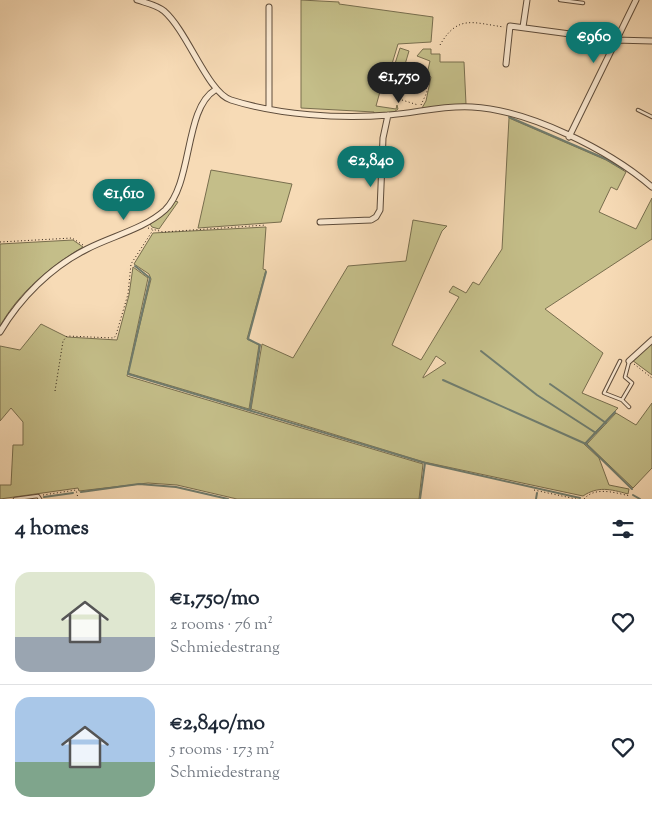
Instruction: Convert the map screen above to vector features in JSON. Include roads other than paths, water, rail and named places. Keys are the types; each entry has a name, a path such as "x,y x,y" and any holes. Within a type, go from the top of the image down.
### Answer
{"street":[{"path":"137,0 165,12 190,43 215,90 230,100 269,108 346,116 388,115 420,109 472,107 506,112 526,118 614,158 652,187"},
{"path":"523,27 527,0"},
{"path":"568,137 595,87 615,40 636,0"},
{"path":"268,7 269,108"},
{"path":"506,64 510,26 615,40 652,41"},
{"path":"0,332 10,316 36,286 62,263 87,249 144,223 165,209 176,192 203,101 208,94 215,90"},
{"path":"320,222 371,220 376,217 380,210 383,138 388,115"},
{"path":"629,361 652,340"}],"lane":[{"path":"560,0 583,3"},
{"path":"638,110 652,117"},
{"path":"620,361 604,393 622,400 629,406"},
{"path":"622,400 632,383 625,377 629,361"},
{"path":"15,499 39,497"}],"waterway":[{"path":"509,117 606,159 623,169"},
{"path":"135,266 150,278 128,374 425,463"},
{"path":"250,410 260,345 248,339 266,272"},
{"path":"481,351 537,395 596,433"},
{"path":"443,380 586,444 632,489"},
{"path":"550,384 606,423"},
{"path":"586,443 615,412"},
{"path":"420,499 425,463 580,498"},
{"path":"81,492 139,484 176,487 228,499"},
{"path":"44,497 73,493"},
{"path":"536,499 537,493"},
{"path":"633,495 640,499"}]}
